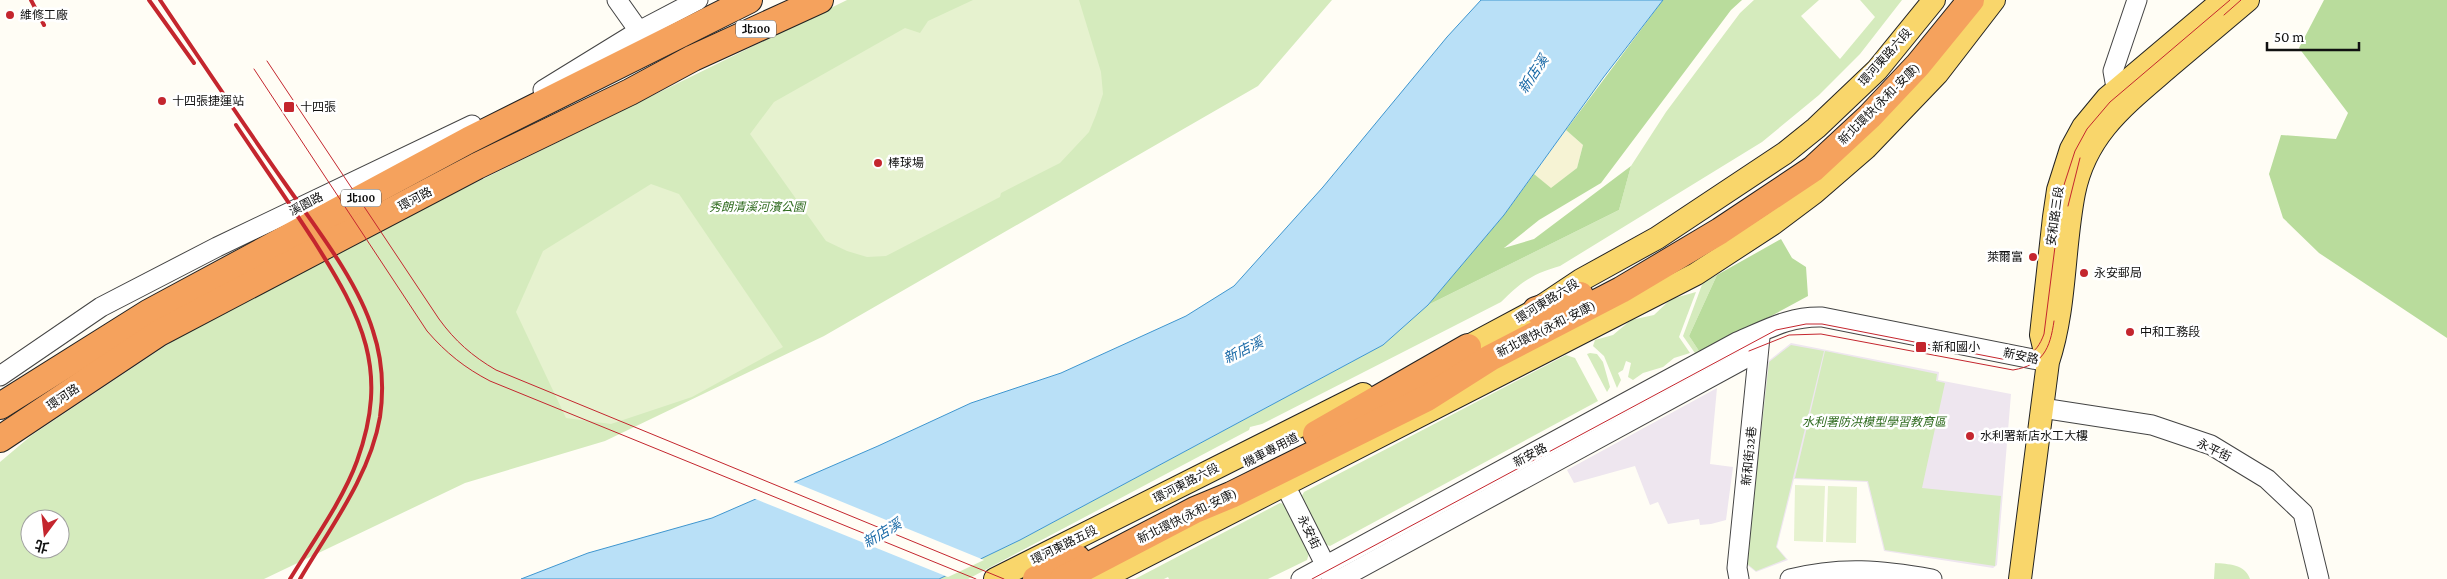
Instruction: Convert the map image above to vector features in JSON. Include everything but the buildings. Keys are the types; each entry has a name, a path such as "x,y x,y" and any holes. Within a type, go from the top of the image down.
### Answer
{"highway":[{"path":"693,58 789,0"},
{"name":"環河路","path":"0,439 159,333 477,166 630,92 693,58 820,0"},
{"path":"1536,310 1626,275 1704,229 1786,172 1849,118 1882,84 1949,0"},
{"name":"新北環快(永和-安康)","path":"1063,579 1195,510 1231,495 1427,398 1490,358 1637,281 1720,231 1812,169 1869,117 1918,66 1971,0"},
{"path":"1427,398 1484,377 1620,308 1685,272 1768,220 1817,183 1885,121 1967,23 1982,0"},
{"name":"環河路","path":"0,406 148,312 469,140 744,3"},
{"name":"新北環快(永和-安康)","path":"1036,579 1331,427 1413,377 1468,347"},
{"path":"0,454 90,379"},
{"path":"1208,522 1231,495"}],"main road":[{"name":"環河東路六段","path":"1105,524 1357,397 1468,347 1536,310 1581,280 1665,233 1785,154 1816,128 1877,70 1934,0"},
{"path":"1101,579 1208,522 1285,485 1696,274 1774,223 1822,187 1896,119 1937,74 1994,0"},
{"name":"安和路三段","path":"2020,579 2048,362 2056,336 2070,219 2079,173 2097,136 2118,110 2124,94 2223,0"},
{"name":"安和路三段","path":"2124,94 2248,0"},
{"name":"環河東路五段","path":"995,579 1105,524"}],"street":[{"path":"617,0 639,31"},
{"name":"溪園路","path":"0,376 101,307 217,247 513,106 558,82 639,31 698,0"},
{"path":"2124,94 2113,77 2114,67 2137,0"},
{"name":"新安路","path":"1300,579 1329,572 1728,347 1789,320 1822,317 2048,362"},
{"name":"新安路","path":"1340,579 1746,358 1760,333"},
{"name":"新和街32巷","path":"1739,579 1737,568 1759,361 1760,333"},
{"name":"機車專用道","path":"1020,579 1468,347"},
{"name":"永平街","path":"2042,408 2152,425 2211,445 2267,479 2304,513 2319,579"},
{"name":"永安街","path":"1285,485 1329,572"},
{"path":"1081,579 1122,556 1149,553"},
{"path":"1790,579 1842,569 1874,570 1932,579"}],"shaded area":[{"path":"1566,130 1583,145 1577,168 1551,189 1534,174"},
{"path":"1791,343 1939,372 1938,380 2011,394 1997,565 1993,568 1884,551 1867,482 1794,479 1777,547 1788,560 1756,572 1746,564 1767,362"},
{"path":"1717,388 1710,464 1733,467 1726,520 1700,525 1699,519 1668,524 1658,502 1650,505 1635,466 1574,483 1567,470"}],"green space":[{"name":"秀朗清溪河濱公園","path":"847,0 1332,0 1258,86 824,336 605,441 465,483 264,579 0,579 0,462 32,435 225,306"},
{"path":"973,0 1079,0 1101,72 1103,94 1089,132 1060,163 1001,193 1000,197 886,256 867,257 847,251 826,241 750,134 774,102 905,28 920,33 928,21"},
{"path":"1663,0 1742,0 1731,10 1601,183 1539,220 1504,248 1534,239 1631,166 1619,210 1428,305 1504,215 1534,174 1551,188 1577,168 1583,145 1566,130"},
{"path":"1754,0 1819,0 1801,16 1840,59 1875,17 1860,0 1902,0 1860,54 1819,95 1762,142 1560,266 1527,279 1501,302 1262,424 1250,427 1249,430 968,579 939,579 1020,540 1383,345 1428,305 1619,210 1631,166 1666,112 1740,13"},
{"path":"2324,0 2447,0 2447,338 2319,253 2283,218 2269,174 2281,135 2336,139 2348,113 2299,48"},
{"path":"651,184 679,194 783,347 692,397 611,424 566,418 516,312 543,251"},
{"path":"1781,239 1792,258 1806,267 1808,296 1701,354 1689,336 1717,275"},
{"path":"1717,275 1689,336 1701,354 1697,356 1683,336 1703,282"},
{"path":"1696,292 1679,337 1690,353 1674,358 1663,367 1643,373 1633,380 1628,377 1631,363 1626,361 1623,370 1618,373 1621,380 1617,388 1604,356 1593,346 1595,340 1613,335 1631,320 1654,315 1671,299"},
{"path":"1791,345 1824,351 1776,547 1786,559 1756,571 1746,563 1769,362"},
{"name":"水利署防洪模型學習教育區","path":"1825,351 1937,374 1936,381 1945,383 1922,488 2001,496 1995,566 1885,550 1868,481 1795,478"},
{"path":"1587,354 1597,354 1603,362 1610,387 1607,392"},
{"path":"1566,355 1575,358 1598,401 1330,546 1321,543 1299,501 1304,492"},
{"path":"1795,485 1825,486 1823,542 1794,541"},
{"path":"1828,486 1857,487 1856,543 1826,542"},
{"path":"1280,503 1288,505 1310,550 1307,560 1268,579 1169,579 1168,577 1164,579 1135,579"},
{"path":"2215,563 2240,568 2248,574 2250,579 2214,579"}],"water":[{"name":"新店溪","path":"1481,0 1663,0 1603,78 1504,215 1428,305 1383,345 1020,540 939,579 521,579 588,553 712,518 878,446 971,403 1061,373 1186,316 1234,286 1323,187 1447,37"}],"pier":[{"path":"791,481 984,560 948,577 753,498"}],"tram line":[{"path":"1312,579 1776,330 1806,324 1822,324 2002,359 2017,359 2033,352 2044,334 2062,191 2075,151 2087,129 2110,102 2230,0"},
{"path":"2224,15 2241,0"},
{"path":"267,61 439,319 464,348 479,359 496,370 1004,579"},
{"path":"254,69 427,331 441,346 472,371 490,381 976,579"},
{"path":"2068,206 2080,158"},
{"path":"1749,351 1789,335 1821,334 2013,370 2023,368 2038,360 2050,340 2054,321"}],"railway":[{"path":"31,0 44,25"},
{"path":"149,0 194,63"},
{"path":"160,0 334,254 357,293 376,341 380,363 382,396 375,439 368,460 348,501 300,579"},
{"path":"236,125 314,241 346,295 366,345 371,371 371,399 367,429 357,461 344,491 290,579"}],"place":[{"name":"維修工廠","path":"10,15"},
{"name":"十四張捷運站","path":"162,101"},
{"name":"十四張","path":"289,107"},
{"name":"棒球場","path":"878,163"},
{"name":"萊爾富","path":"2033,257"},
{"name":"永安郵局","path":"2084,273"},
{"name":"中和工務段","path":"2130,332"},
{"name":"新和國小","path":"1921,347"},
{"name":"水利署新店水工大樓","path":"1970,436"}]}
